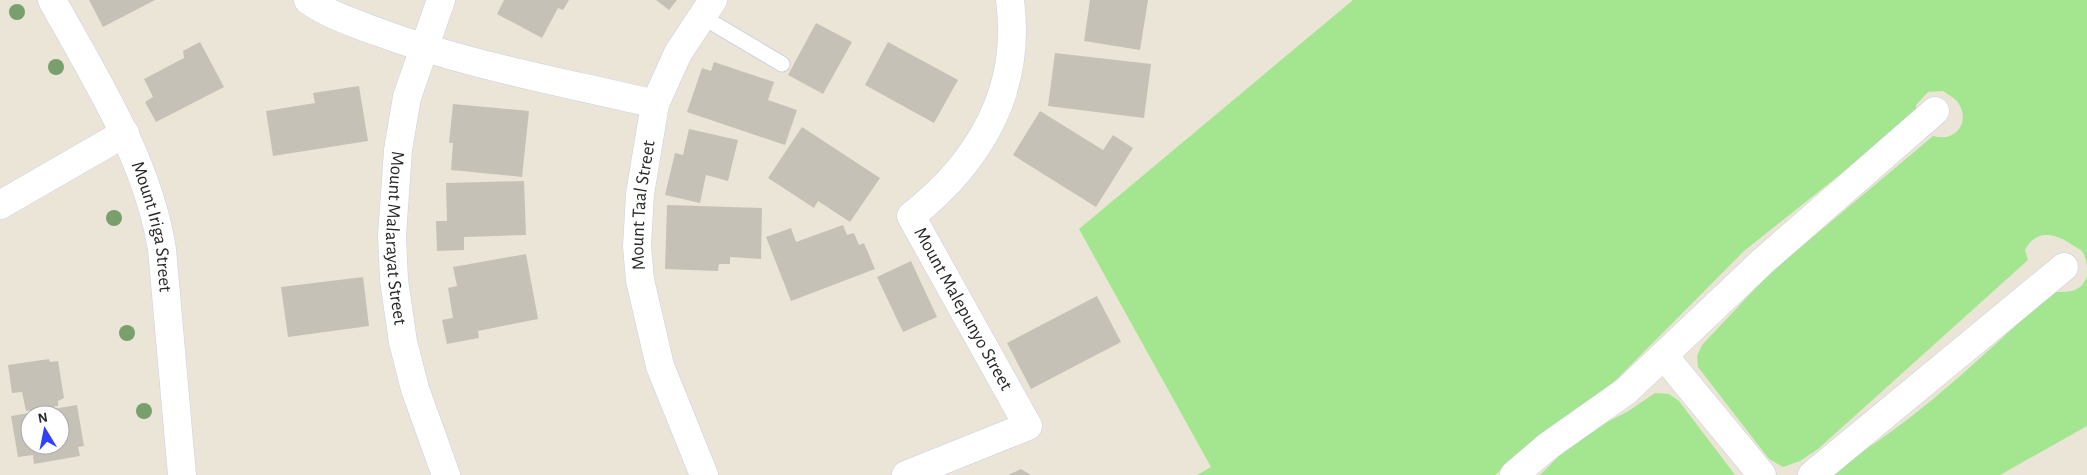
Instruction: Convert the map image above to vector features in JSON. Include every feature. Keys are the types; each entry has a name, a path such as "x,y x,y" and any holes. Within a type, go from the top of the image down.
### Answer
{"street":[{"name":"Mount Iriga Street","path":"52,0 124,133 143,175 156,215 162,249 182,475"},
{"path":"308,0 319,8 356,23 449,55 655,104"},
{"name":"Mount Malarayat Street","path":"441,0 406,97 398,150 392,228 394,280 399,323 407,362 446,475"},
{"name":"Mount Malepunyo Street","path":"906,475 1028,426 911,216 933,199 954,176 979,144 996,114 1006,83 1011,46 1010,0"},
{"name":"Mount Taal Street","path":"704,475 681,423 660,366 640,280 637,246 640,194 655,104 678,54 707,8"},
{"path":"1514,475 1548,446 1626,391 1763,261 1935,111"},
{"path":"0,205 124,133"},
{"path":"1812,475 2064,267"},
{"path":"1664,356 1762,475"}],"lane":[{"path":"707,8 782,64"}],"green space":[{"path":"1353,0 2087,0 2087,266 2082,251 2068,242 2050,235 2039,236 2034,239 2025,250 2028,260 1818,449 1800,461 1783,467 1769,459 1698,367 1697,356 1702,345 1770,273 1933,136 1949,136 1960,128 1963,115 1956,100 1943,91 1928,92 1916,105 1916,114 1744,251 1613,383 1534,441 1495,475 1197,475 1211,467 1079,229"},
{"path":"2087,276 2087,426 2000,475 1822,475 1885,437 1971,367 2053,292 2078,289"},
{"path":"1655,393 1669,394 1679,401 1735,475 1540,475 1560,455 1593,429 1627,412"}],"building":[{"path":"89,0 155,0 103,27"},
{"path":"504,0 569,0 563,10 558,8 542,38 497,14"},
{"path":"656,0 677,0 669,10"},
{"path":"1090,0 1148,0 1140,50 1084,41"},
{"path":"816,23 852,42 823,94 788,75"},
{"path":"200,42 224,87 156,122 145,102 153,97 144,79 184,58 183,51"},
{"path":"888,42 958,80 934,123 865,85"},
{"path":"1055,53 1151,64 1144,118 1048,106"},
{"path":"714,62 774,82 768,100 797,110 785,145 687,112 702,68 711,71"},
{"path":"359,86 368,141 273,156 266,111 315,103 313,93"},
{"path":"453,104 529,111 522,177 451,170 453,143 449,143"},
{"path":"1040,111 1103,150 1113,135 1133,148 1096,207 1013,155"},
{"path":"802,127 880,178 850,222 818,201 814,208 768,178"},
{"path":"689,129 738,140 728,181 706,175 700,203 665,195 675,153 683,155"},
{"path":"524,181 526,235 464,237 464,250 437,251 436,221 447,221 446,183"},
{"path":"667,205 762,208 761,259 730,257 730,264 719,264 718,271 665,269"},
{"path":"843,225 847,235 854,233 859,245 864,243 875,269 791,301 766,237 791,228 796,242"},
{"path":"526,254 538,319 478,331 479,338 447,344 442,320 453,318 448,288 457,286 453,267"},
{"path":"911,261 937,317 903,332 877,277"},
{"path":"363,277 369,326 288,337 281,287"},
{"path":"1097,296 1121,342 1031,389 1007,343"},
{"path":"49,359 50,362 58,361 64,398 58,401 58,405 25,405 22,392 12,393 8,365"},
{"path":"77,405 84,446 78,447 80,456 34,464 33,455 70,455 70,406"},
{"path":"20,414 20,455 33,455 18,457 11,416"},
{"path":"1021,469 1031,475 1008,475"}]}
